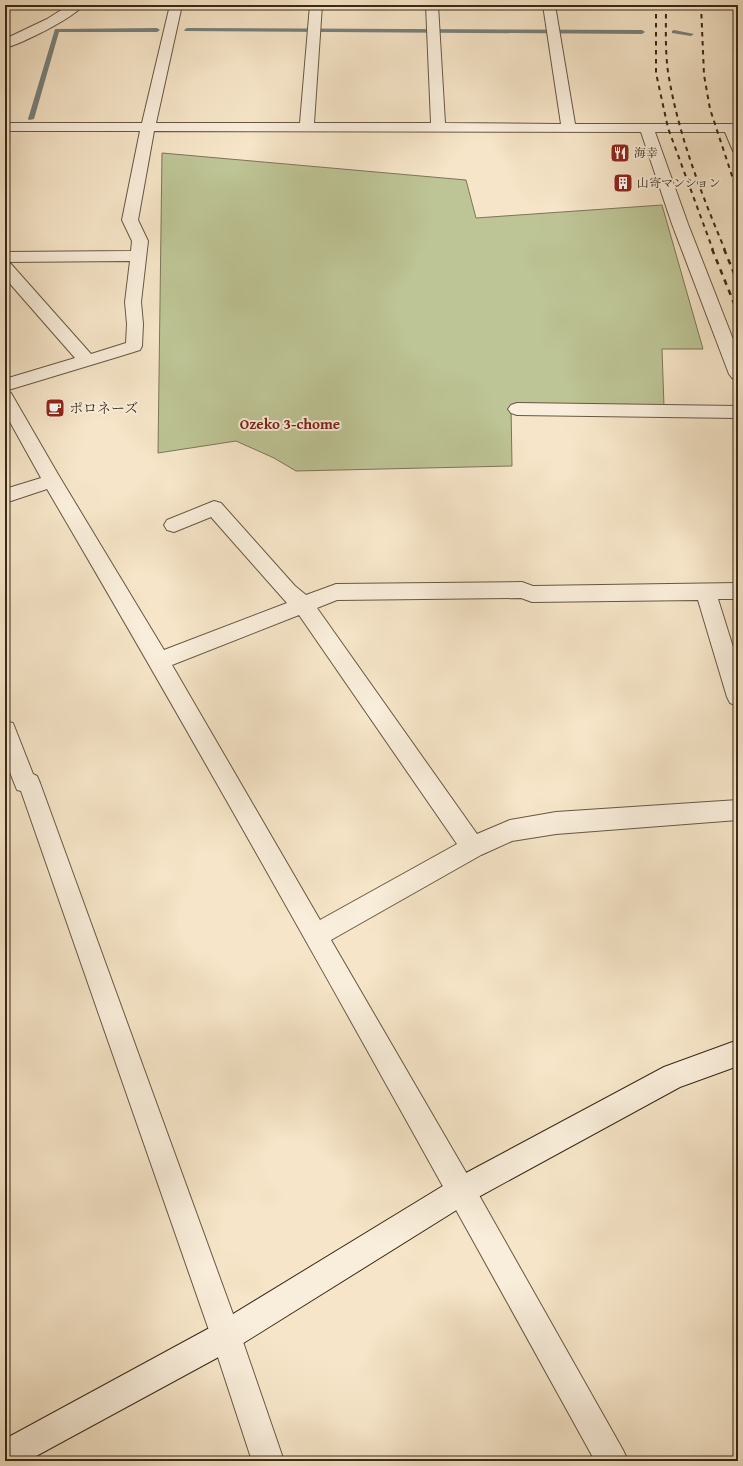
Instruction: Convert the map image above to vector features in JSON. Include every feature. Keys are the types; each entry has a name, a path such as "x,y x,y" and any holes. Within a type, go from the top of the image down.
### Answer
{"street":[{"path":"5,44 51,22 77,5"},
{"path":"5,385 28,376 134,346 135,324 133,302 140,241 130,220 148,127 176,5"},
{"path":"307,127 316,5"},
{"path":"432,5 438,128"},
{"path":"549,5 569,128"},
{"path":"5,127 734,128 738,148"},
{"path":"647,128 680,224 738,374"},
{"path":"5,257 139,256"},
{"path":"5,268 87,360"},
{"path":"5,397 52,481 159,661 461,1191 612,1461"},
{"path":"517,409 738,412"},
{"path":"5,496 52,481"},
{"path":"174,525 214,508 288,592 303,605 473,847"},
{"path":"159,661 336,592 522,590 532,594 738,591"},
{"path":"705,591 738,697"},
{"path":"5,730 25,783 29,784 226,1336 268,1461"},
{"path":"315,936 473,847 510,831 556,823 738,810"},
{"path":"5,1456 226,1336 461,1191 673,1076 738,1053"}],"green space":[{"path":"162,153 466,180 476,218 662,205 703,349 662,349 664,407 511,405 512,466 296,471 274,458 236,441 158,453"}],"waterway":[{"path":"31,119 57,30 157,30"},
{"path":"187,30 642,32"},
{"path":"674,32 691,34"}],"railway":[{"path":"656,5 656,73 668,128 713,250"},
{"path":"666,5 667,64 672,95 691,163 725,250"},
{"path":"701,5 704,75 710,109 738,194"},
{"path":"712,249 738,313"},
{"path":"724,249 738,283"}],"place":[{"name":"海幸","path":"620,153"},
{"name":"山寄マンション","path":"623,183"},
{"name":"ポロネーズ","path":"55,408"}],"district":[{"name":"Ozeko 3-chome","path":"290,424"}]}
